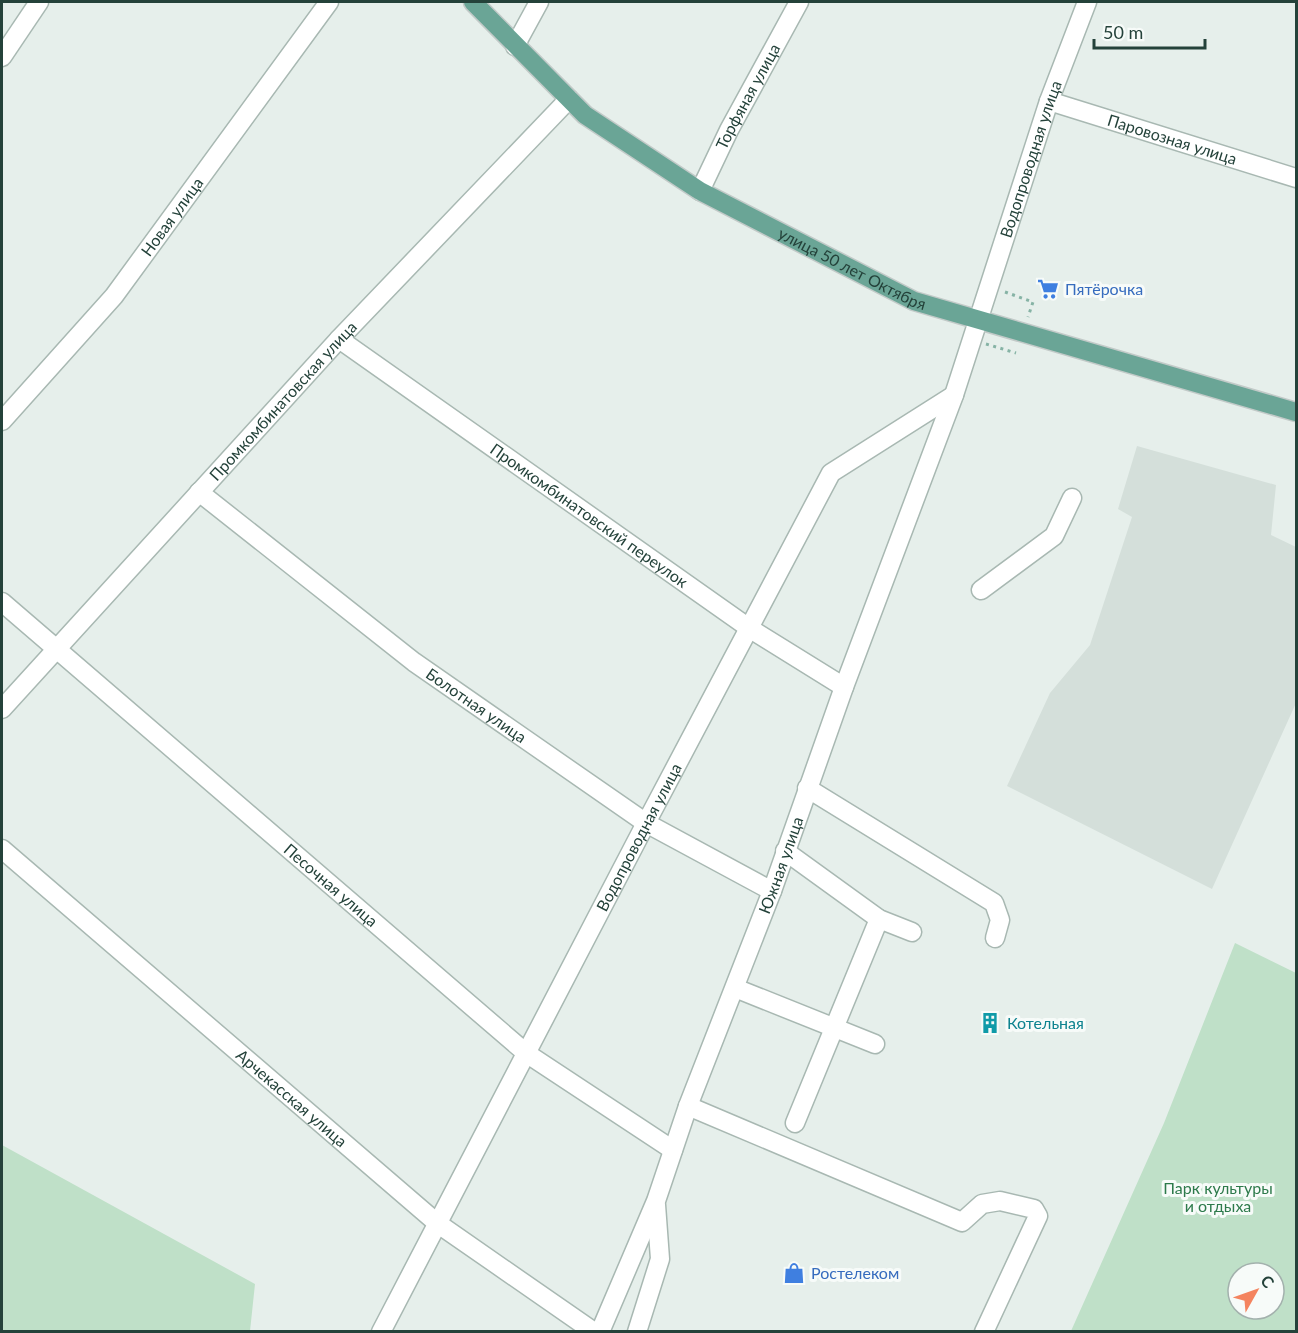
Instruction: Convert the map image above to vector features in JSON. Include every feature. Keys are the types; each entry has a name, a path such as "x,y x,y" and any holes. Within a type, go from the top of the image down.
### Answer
{"main road":[{"name":"улица 50 лет Октября","path":"473,2 585,115 700,191 914,301 1296,412"}],"street":[{"path":"2,57 39,2"},
{"name":"Новая улица","path":"2,421 114,296 329,2"},
{"path":"515,46 539,2"},
{"name":"Торфяная улица","path":"700,191 729,130 799,2"},
{"name":"Водопроводная улица","path":"381,1332 831,473 954,395 1049,101 1087,2"},
{"name":"Промкомбинатовская улица","path":"2,709 339,339 568,99"},
{"name":"Паровозная улица","path":"1049,101 1296,178"},
{"name":"Промкомбинатовский переулок","path":"339,339 749,628 844,687"},
{"name":"Южная улица","path":"600,1332 656,1201 688,1106 772,891 844,687 954,395"},
{"name":"Болотная улица","path":"199,492 414,662 646,823 772,891"},
{"path":"981,590 1054,536 1072,498"},
{"name":"Песочная улица","path":"2,602 526,1053 673,1150"},
{"path":"807,788 994,903 1000,920 995,938"},
{"name":"Арчекасская улица","path":"2,849 438,1223 594,1332"},
{"path":"785,852 879,919 912,932"},
{"path":"795,1123 879,919"},
{"path":"735,988 875,1044"},
{"path":"688,1106 962,1222 982,1204 1000,1201 1034,1209 1038,1216 984,1332"},
{"path":"637,1332 660,1259 656,1201"}],"path":[{"path":"1005,292 1033,302 1028,317"},
{"path":"983,354 986,344 1016,353"}],"shaded area":[{"path":"1137,446 1276,485 1271,535 1296,547 1296,703 1212,889 1007,786 1050,693 1090,645 1132,517 1118,509"}],"green space":[{"name":"Парк культуры и отдыха","path":"1235,943 1296,973 1296,1331 1071,1331 1164,1123"},
{"path":"2,1145 255,1284 250,1331 2,1331"}],"place":[{"name":"Пятёрочка","path":"1048,289"},
{"name":"Котельная","path":"990,1023"},
{"name":"Ростелеком","path":"794,1273"}]}
